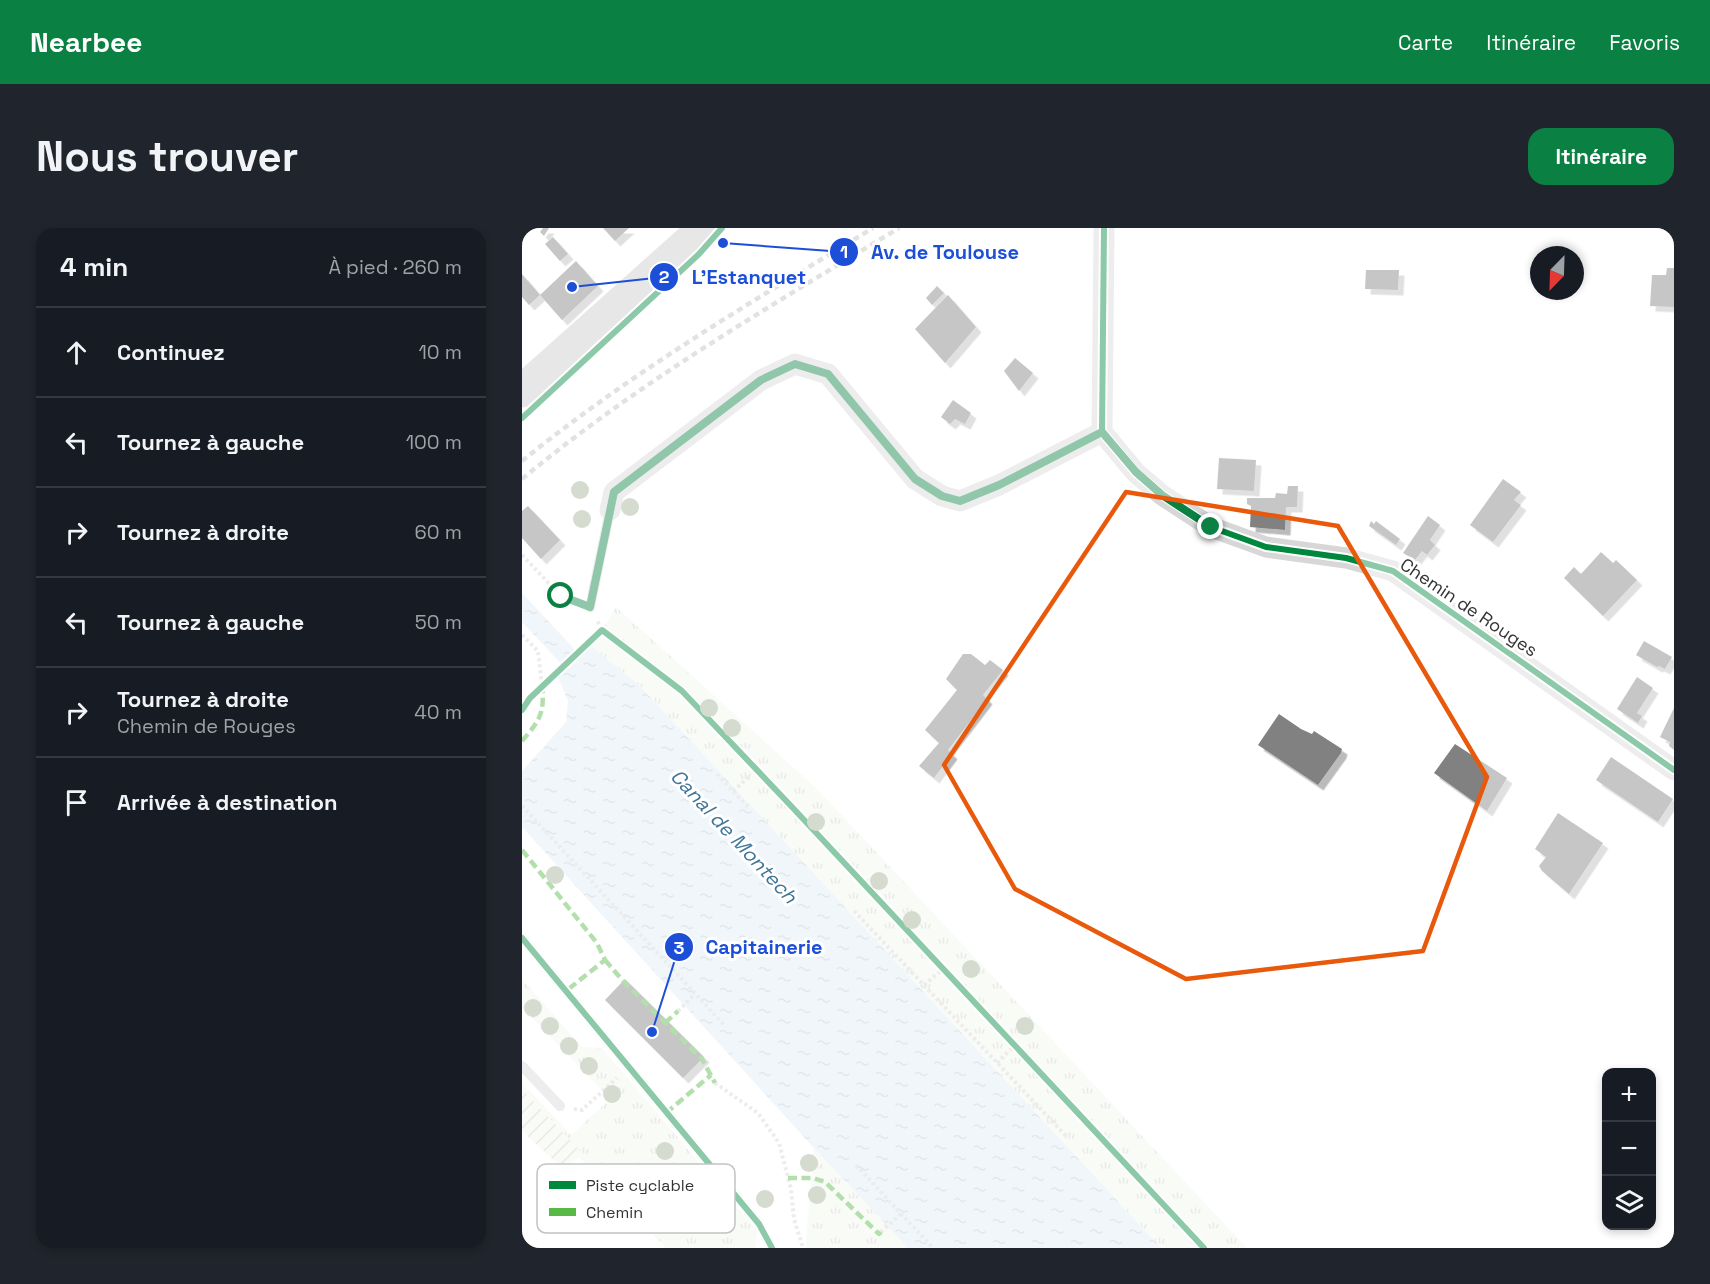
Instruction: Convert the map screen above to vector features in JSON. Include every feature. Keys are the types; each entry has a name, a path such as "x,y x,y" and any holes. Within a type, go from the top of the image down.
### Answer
{"main road":[{"path":"522,391 624,301 700,228"}],"street":[{"path":"610,510 614,492 761,380 795,364 828,374 915,479 942,496 960,501 999,485 1102,432 1104,228"},
{"name":"Chemin de Rouges","path":"1102,432 1136,472 1162,495 1211,527 1266,547 1346,558 1393,571 1674,770"}],"lane":[{"path":"590,607 610,510"},
{"path":"522,938 709,1164"},
{"path":"522,1066 560,1106"},
{"path":"735,1195 759,1224 772,1248"}],"path":[{"path":"522,555 561,596 590,607 602,630 530,698 522,710"},
{"path":"522,635 538,651 542,687"},
{"path":"717,774 750,809"},
{"path":"733,791 751,775"},
{"path":"522,806 725,1026"},
{"path":"854,911 1068,1138"},
{"path":"924,985 944,969"},
{"path":"678,1011 695,994"},
{"path":"997,1062 1015,1045"},
{"path":"560,1106 582,1110 628,1067"},
{"path":"715,1083 758,1113 779,1143 791,1189 794,1220 803,1248"},
{"path":"856,1165 933,1248"},
{"path":"881,1232 901,1214"}],"highlighted area":[{"path":"1126,492 1338,526 1405,635 1487,777 1423,951 1186,979 1015,889 944,765"}],"green space":[{"path":"616,607 817,789 1247,1248 1161,1248 640,686 588,644 602,630"},
{"path":"522,979 582,1047 602,1048 700,1164 586,1164 579,1157 583,1154 522,1089 522,1083 571,1135 610,1099 522,1007"},
{"path":"522,1089 583,1154 570,1164 558,1164 522,1131"},
{"path":"813,1147 908,1248 806,1248"},
{"path":"735,1205 757,1231 755,1248 666,1248 652,1233 735,1233"}],"water":[{"name":"Canal de Montech","path":"522,593 581,656 592,647 640,686 1161,1248 908,1248 522,827 522,771 566,722 568,701 558,677 566,669 522,622"}],"building":[{"path":"543,228 549,228 544,236 540,232"},
{"path":"603,228 629,228 615,241"},
{"path":"553,237 568,254 560,261 545,244"},
{"path":"576,261 598,286 562,320 540,295"},
{"path":"1667,268 1674,268 1674,307 1650,306 1652,275 1666,275"},
{"path":"1366,270 1399,270 1398,290 1365,289"},
{"path":"522,274 540,295 529,305 522,297"},
{"path":"937,286 944,293 932,305 926,298"},
{"path":"948,295 976,327 945,363 915,329"},
{"path":"1015,358 1033,373 1019,391 1004,371"},
{"path":"953,400 971,413 965,424 955,419 950,424 941,417"},
{"path":"1219,458 1256,460 1254,491 1217,489"},
{"path":"1503,479 1521,492 1514,500 1521,505 1493,542 1470,525"},
{"path":"1288,486 1298,486 1297,507 1286,507 1285,530 1250,527 1251,506 1247,504 1247,498 1275,498 1276,493 1287,494"},
{"path":"528,506 560,540 541,559 522,538 522,511"},
{"path":"1428,516 1440,525 1430,540 1435,545 1427,555 1422,551 1415,560 1403,553"},
{"path":"1371,521 1374,524 1376,521 1400,539 1396,545 1369,526"},
{"path":"1601,552 1613,563 1616,560 1637,580 1603,616 1564,578 1574,567 1581,574"},
{"path":"1644,641 1672,657 1665,669 1636,655"},
{"path":"963,654 971,654 985,665 990,660 1003,670 983,695 987,699 948,750 952,754 934,778 919,766 939,743 925,730 957,690 946,679"},
{"path":"1637,677 1653,688 1637,713 1642,716 1638,723 1617,709"},
{"path":"1674,708 1674,750 1669,746 1670,742 1660,737"},
{"path":"1279,714 1301,729 1312,734 1314,731 1342,749 1318,785 1258,745"},
{"path":"1455,744 1507,778 1487,811 1434,773"},
{"path":"1611,757 1673,799 1658,822 1596,780"},
{"path":"1558,813 1603,843 1569,894 1542,871 1539,866 1546,857 1535,849"},
{"path":"625,979 704,1057 683,1078 605,1000"}],"railway":[{"path":"522,461 606,397 650,367 738,310 873,228"},
{"path":"522,479 566,444 658,378 899,228"}],"marked path":[{"path":"522,741 540,717 543,704 542,687"},
{"path":"522,850 597,943 605,960 566,991"},
{"path":"605,960 623,981 702,1059 715,1083"},
{"path":"665,1023 678,1011"},
{"path":"666,1113 711,1075"},
{"path":"788,1178 813,1178 825,1182 879,1234 881,1232"}],"cycle path":[{"path":"522,418 699,254 722,228"},
{"path":"1104,228 1102,432 1136,473 1162,495 1211,527 1266,547 1346,558 1393,571 1674,770"},
{"path":"522,710 530,698 602,630 682,691 1204,1248"},
{"path":"522,938 709,1164"},
{"path":"735,1195 759,1224 772,1248"}],"place":[{"name":"Av. de Toulouse","path":"723,243"},
{"name":"L'Estanquet","path":"572,287"},
{"name":"Capitainerie","path":"652,1032"}],"route":[{"path":"561,596 590,607 614,492 761,380 795,364 828,374 915,479 942,496 960,501 999,485 1102,432 1136,472 1162,495 1211,527"}]}
